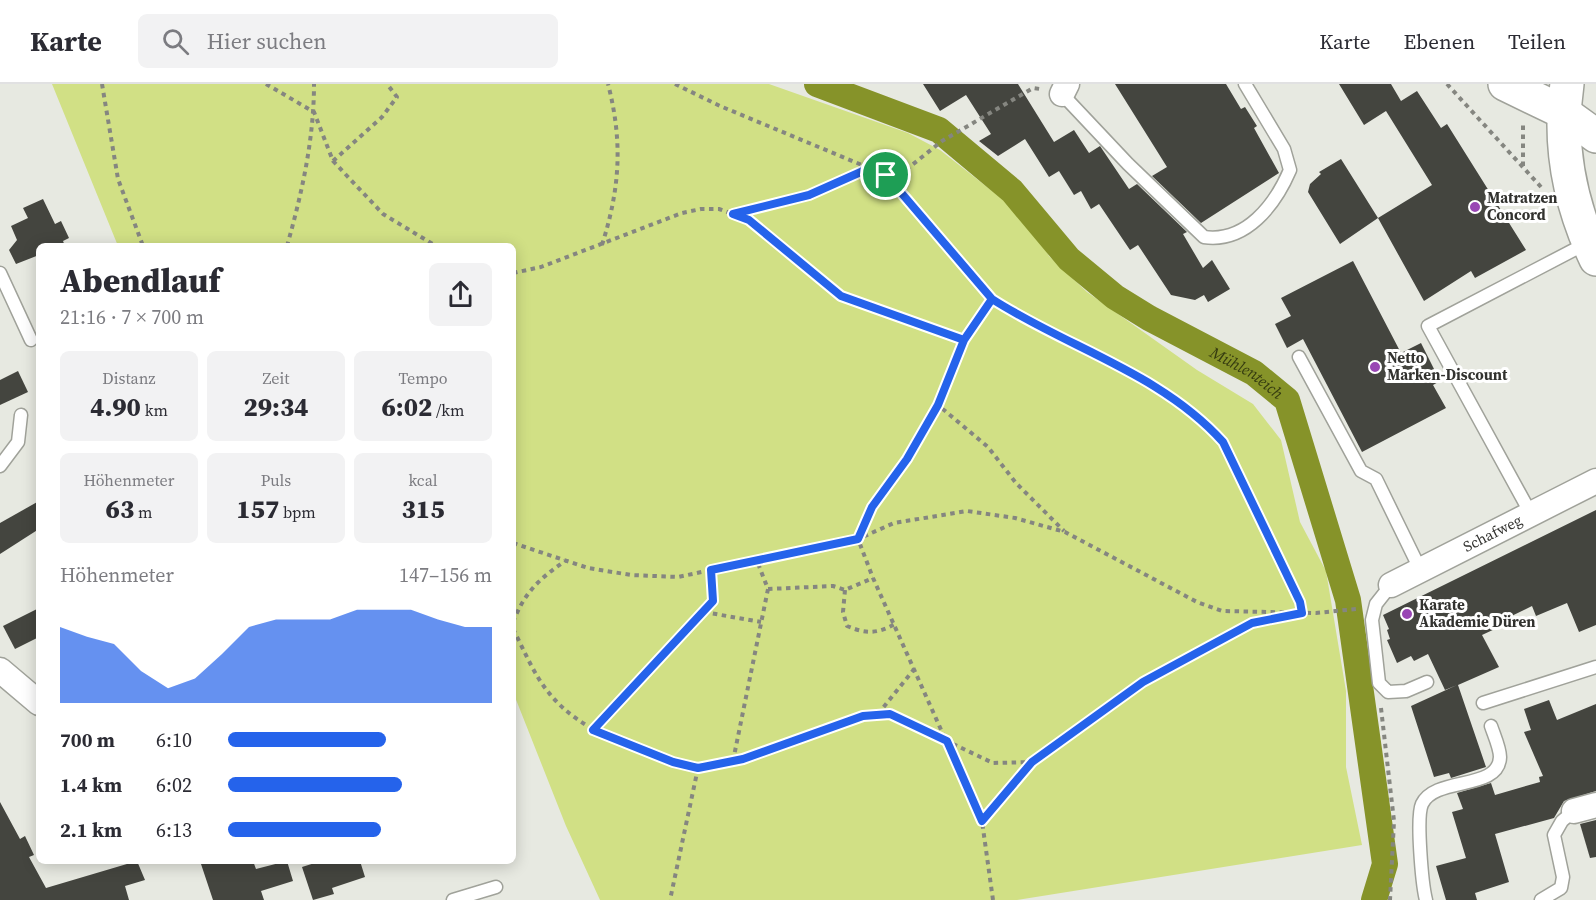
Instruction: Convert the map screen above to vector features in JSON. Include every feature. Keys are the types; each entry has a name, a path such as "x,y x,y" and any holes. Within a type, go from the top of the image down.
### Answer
{"main road":[{"path":"1514,89 1565,98 1596,136"},
{"path":"1565,98 1565,155 1571,190 1592,251"}],"street":[{"name":"Schafweg","path":"1390,585 1596,482"},
{"path":"0,670 35,695"}],"lane":[{"path":"1065,89 1128,164 1204,237 1221,239 1248,227 1268,208 1290,170 1284,149 1245,84"},
{"path":"1531,514 1428,326 1592,251"},
{"path":"0,273 31,340"},
{"path":"1299,357 1361,471 1376,479 1420,569"},
{"path":"0,466 18,442 21,415"},
{"path":"1390,585 1376,604 1372,621 1379,683 1388,692 1406,691 1427,682"},
{"path":"1483,703 1596,667"},
{"path":"1426,900 1422,872 1422,804 1430,794 1486,777 1496,769 1500,756 1491,726"},
{"path":"1541,900 1561,888 1563,877 1554,835 1562,821 1585,808"},
{"path":"453,900 496,887"}],"path":[{"path":"102,84 118,179 142,243"},
{"path":"266,84 314,112 333,161 383,214 431,243"},
{"path":"288,243 302,190 314,112 314,84"},
{"path":"333,161 382,117 397,98 387,84"},
{"path":"602,244 618,185 617,119 608,84"},
{"path":"675,84 720,106 872,167 892,181 898,192 992,299 1018,316 1164,391 1205,423 1223,442 1293,584 1302,613"},
{"path":"1447,84 1542,188 1571,190"},
{"path":"892,181 942,141 1033,88 1065,89"},
{"path":"1514,89 1523,167"},
{"path":"733,214 809,195 872,167"},
{"path":"516,272 541,267 682,213 701,209 733,214 749,220 841,296 964,340"},
{"path":"992,299 964,340 938,405 907,459 872,507 858,539 873,578 982,821 993,900"},
{"path":"938,405 988,447 1016,483 1065,532"},
{"path":"516,544 588,568 631,575 678,577 858,539 894,523 967,511 1014,518 1065,532 1197,602 1222,611 1302,613 1364,608"},
{"path":"516,614 521,601 541,578 566,561"},
{"path":"733,761 768,589 757,561"},
{"path":"593,730 713,601 711,570"},
{"path":"768,589 832,586 845,590 873,578"},
{"path":"845,590 843,612 847,626 861,632 879,633 895,624"},
{"path":"703,612 761,622"},
{"path":"982,821 1032,762 1115,701 1197,651 1252,623 1302,613"},
{"path":"516,634 548,692 564,710 593,730 673,762 698,768 733,761 863,716 890,714 993,763 1032,762"},
{"path":"877,715 915,668"},
{"path":"1379,683 1394,821 1390,900"},
{"path":"670,900 698,768"}],"green space":[{"path":"52,84 769,84 908,133 940,150 1015,209 1034,229 1049,256 1087,292 1197,370 1253,404 1281,440 1300,522 1326,571 1346,691 1346,767 1362,845 1017,900 600,900 566,826 516,700 516,243 117,243"}],"building":[{"path":"923,84 1018,84 1054,142 1074,130 1089,153 1100,146 1129,189 1137,184 1187,232 1183,234 1203,268 1212,260 1230,289 1208,302 1204,295 1195,300 1171,295 1138,245 1130,250 1099,204 1091,209 1081,191 1074,195 1059,171 1049,177 1025,139 998,156 979,141 991,134 966,95 940,111"},
{"path":"1115,84 1226,84 1241,109 1245,107 1257,126 1254,128 1279,173 1201,223 1152,176 1167,167"},
{"path":"1339,84 1391,84 1401,101 1417,91 1441,128 1447,124 1526,250 1475,278 1471,271 1424,301 1378,218 1432,185 1386,111 1364,125"},
{"path":"1341,159 1378,218 1340,244 1308,192 1310,184 1321,174 1319,172"},
{"path":"43,199 55,224 61,221 69,238 63,241 64,243 36,243 36,256 16,264 9,250 17,240 11,226 28,218 23,208"},
{"name":"Netto Marken-Discount","path":"1353,261 1401,353 1421,343 1440,381 1433,385 1446,408 1362,452 1303,339 1287,348 1275,324 1291,316 1281,298"},
{"path":"18,371 28,392 0,405 0,380"},
{"path":"36,503 36,531 0,554 0,523"},
{"path":"1596,510 1596,625 1579,632 1567,603 1536,616 1532,606 1495,624 1497,628 1482,635 1499,667 1458,685 1486,767 1451,778 1449,773 1434,777 1411,706 1457,685 1445,690 1428,654 1414,661 1411,656 1397,663 1387,640 1390,639 1387,630 1389,629 1383,615"},
{"path":"36,610 36,638 15,649 3,626"},
{"path":"1549,700 1557,720 1596,704 1596,791 1564,801 1554,818 1495,834 1509,882 1475,893 1477,900 1446,900 1436,866 1466,858 1452,812 1463,809 1457,793 1491,783 1495,795 1540,782 1539,777 1543,776 1524,732 1531,730 1524,709"},
{"path":"0,802 20,839 25,836 34,855 29,857 46,888 127,864 138,864 145,880 125,886 129,900 0,900"},
{"path":"1596,820 1596,857 1590,858 1580,824"},
{"path":"201,864 254,864 256,869 275,864 288,864 293,881 261,891 264,900 213,900"},
{"path":"312,864 361,864 365,877 332,888 334,894 313,900 302,867"}],"waterway":[{"name":"Mühlenteich","path":"817,84 939,130 1012,191 1069,259 1115,297 1149,318 1254,373 1287,400 1348,600 1385,864 1374,900"}],"place":[{"name":"Matratzen Concord","path":"1475,207"},
{"name":"Netto Marken-Discount","path":"1375,367"},
{"name":"Karate Akademie Düren","path":"1407,614"}],"route":[{"path":"886,175 872,167 809,195 733,214 749,220 841,296 964,340 978,316 992,299 1018,316 1164,391 1187,407 1223,442 1293,584 1302,613 1252,623 1143,682 1087,720 1032,762 982,821 947,741 890,714 863,716 743,759 698,768 673,762 593,730 713,601 711,570 858,539 872,507 907,459 938,405 964,340 978,316 992,299 898,192 886,175"}]}
